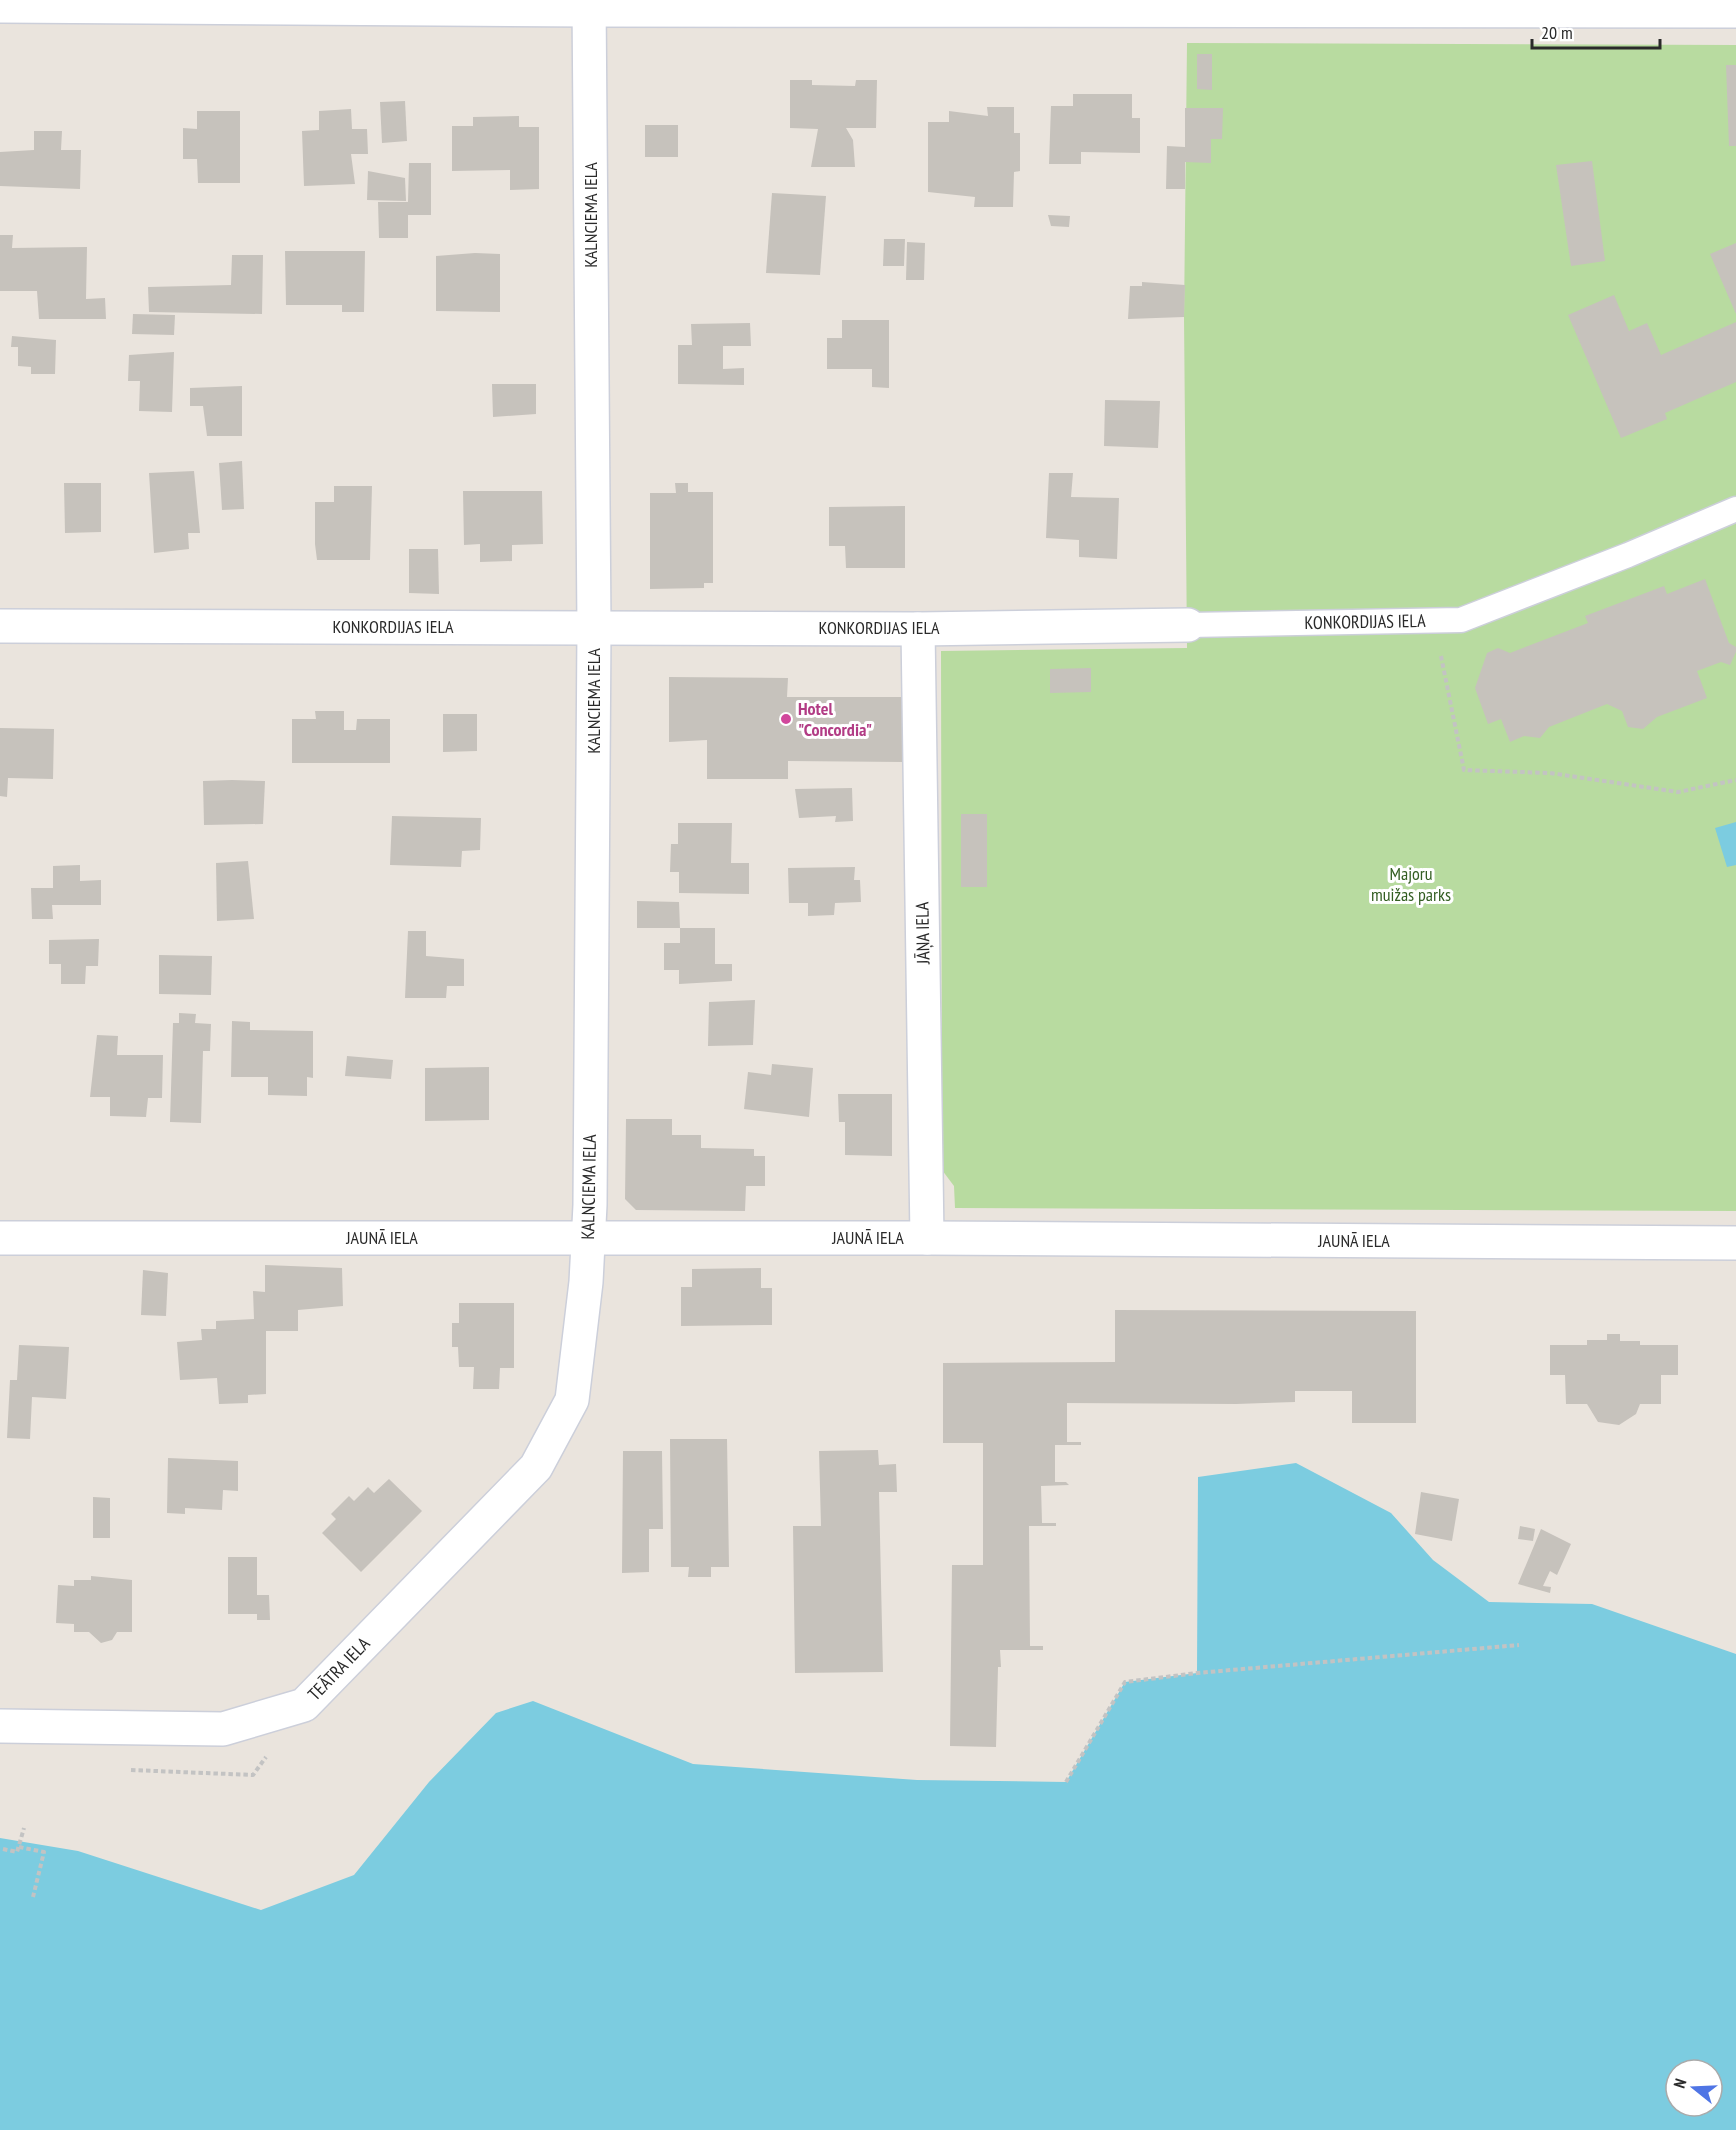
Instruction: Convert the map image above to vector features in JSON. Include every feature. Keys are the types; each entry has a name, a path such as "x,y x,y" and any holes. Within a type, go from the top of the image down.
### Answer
{"street":[{"path":"0,6 589,5 1736,11"},
{"name":"KALNCIEMA IELA","path":"572,1400 589,1238 594,628 589,5"},
{"name":"KONKORDIJAS IELA","path":"0,626 918,629 1188,625"},
{"name":"JĀŅA IELA","path":"918,629 927,1238"},
{"name":"JAUNĀ IELA","path":"0,1238 927,1238 1736,1243"},
{"name":"TEĀTRA IELA","path":"0,1726 223,1729 304,1705 536,1467 572,1400"}],"lane":[{"name":"KONKORDIJAS IELA","path":"1188,625 1461,620 1628,555 1736,509"}],"path":[{"path":"1461,620 1440,648 1464,770 1550,773 1678,792 1736,780"},
{"path":"1066,1782 1125,1682 1197,1673 1519,1645"},
{"path":"3,1849 17,1852 24,1828"},
{"path":"19,1847 44,1852 33,1897"}],"green space":[{"name":"Majoru muižas parks","path":"1187,43 1736,45 1736,1211 955,1208 954,1186 942,1170 941,651 1187,648 1184,317"}],"water":[{"path":"1736,822 1736,865 1727,867 1715,828"},
{"path":"1296,1463 1391,1513 1433,1560 1489,1602 1592,1604 1736,1654 1736,2130 0,2130 0,1838 78,1851 261,1910 354,1875 429,1782 496,1713 533,1701 693,1764 917,1780 1066,1782 1125,1682 1197,1673 1198,1477"}],"building":[{"path":"1197,54 1212,54 1212,90 1197,89"},
{"path":"1726,65 1736,65 1736,146 1729,146"},
{"path":"790,80 812,80 812,85 855,86 856,80 877,80 876,128 846,128 853,140 855,167 811,167 818,129 790,128"},
{"path":"1073,94 1132,94 1132,118 1140,118 1140,153 1081,152 1081,164 1049,164 1051,106 1073,106"},
{"path":"405,101 407,141 382,143 380,102"},
{"path":"987,107 1014,107 1014,133 1020,133 1020,171 1014,172 1013,207 974,207 975,197 928,192 928,122 949,122 949,111 988,116"},
{"path":"1185,108 1223,108 1222,139 1211,139 1211,163 1185,162 1185,189 1166,189 1167,146 1185,147"},
{"path":"351,109 352,129 367,129 368,154 351,154 355,184 304,186 302,131 319,130 319,111"},
{"path":"197,111 240,111 240,183 198,183 197,159 183,159 183,128 197,129"},
{"path":"519,116 519,127 539,127 539,189 510,190 510,170 452,171 452,126 473,126 473,117"},
{"path":"645,125 678,125 678,157 645,157"},
{"path":"34,131 62,131 61,150 81,150 80,189 0,186 0,152 34,150"},
{"path":"1592,161 1605,261 1571,266 1556,165"},
{"path":"409,163 431,163 431,215 408,215 408,238 379,238 378,202 408,202"},
{"path":"368,171 405,178 406,201 367,200"},
{"path":"772,193 826,196 820,275 766,273"},
{"path":"1048,215 1070,216 1069,227 1051,226"},
{"path":"0,235 13,235 12,248 87,247 86,299 105,298 106,319 39,319 37,291 0,291"},
{"path":"884,239 905,239 904,266 883,266"},
{"path":"907,242 925,243 924,280 906,280"},
{"path":"1736,243 1736,314 1710,254"},
{"path":"285,251 365,251 364,312 342,312 342,305 286,305"},
{"path":"500,254 500,312 436,311 436,256"},
{"path":"232,255 263,255 262,314 149,312 148,287 231,285"},
{"path":"1142,282 1185,285 1184,317 1128,319 1130,286 1142,286"},
{"path":"1614,295 1629,331 1647,323 1661,355 1736,322 1736,382 1665,413 1667,419 1621,438 1568,315"},
{"path":"133,314 175,315 174,335 132,334"},
{"path":"842,320 889,320 889,388 872,387 872,369 827,369 827,338 842,338"},
{"path":"750,323 751,346 723,346 723,369 744,368 744,385 678,384 678,345 692,345 691,324"},
{"path":"12,336 56,340 55,374 31,374 31,367 18,366 18,347 11,347"},
{"path":"174,352 172,412 139,411 140,381 128,381 129,355"},
{"path":"492,384 536,384 536,414 493,417"},
{"path":"242,386 242,436 207,436 203,406 190,406 190,388"},
{"path":"1105,400 1160,401 1158,448 1104,446"},
{"path":"242,461 244,509 222,510 219,463"},
{"path":"194,471 200,533 188,533 189,549 154,553 149,473"},
{"path":"1049,473 1073,473 1071,497 1119,498 1117,559 1079,557 1079,540 1046,538"},
{"path":"64,483 101,483 101,532 65,533"},
{"path":"675,483 688,483 688,492 713,492 713,583 704,583 704,588 650,589 650,493 676,493"},
{"path":"334,486 372,486 370,560 317,560 315,502 334,502"},
{"path":"463,491 542,491 543,544 512,545 512,561 480,562 480,544 464,545"},
{"path":"905,506 905,568 846,568 845,546 829,546 829,507"},
{"path":"409,549 438,549 439,594 409,593"},
{"path":"1705,579 1729,643 1736,647 1730,665 1721,662 1697,671 1707,698 1657,717 1643,729 1628,727 1622,711 1607,704 1549,727 1540,738 1524,736 1510,742 1501,719 1488,724 1475,688 1487,653 1498,648 1510,653 1588,623 1585,616 1664,586 1667,594"},
{"path":"1091,668 1091,692 1050,693 1050,669"},
{"name":"Hotel \"Concordia\"","path":"669,677 788,678 787,697 904,697 903,762 788,761 788,779 707,779 707,740 669,742"},
{"path":"315,711 344,711 344,730 356,730 357,719 390,719 390,763 292,763 292,719 316,719"},
{"path":"443,714 477,714 477,751 443,752"},
{"path":"0,728 54,729 53,779 8,778 7,797 0,796"},
{"path":"203,781 265,781 263,824 204,825"},
{"path":"852,788 853,821 835,822 836,816 799,818 795,789"},
{"path":"961,814 987,814 987,887 961,887"},
{"path":"392,816 481,818 480,850 462,851 461,867 390,865"},
{"path":"678,823 732,823 731,863 749,863 749,894 679,893 679,872 670,872 671,844 678,844"},
{"path":"248,861 254,919 217,921 216,863"},
{"path":"80,865 80,881 101,880 101,905 52,905 53,919 32,919 31,888 53,888 53,866"},
{"path":"855,867 854,880 860,880 861,902 835,903 834,915 808,916 808,903 789,903 788,868"},
{"path":"637,901 679,902 680,928 637,928"},
{"path":"680,928 715,928 715,964 732,964 732,981 679,984 679,970 664,970 664,943 680,943"},
{"path":"408,931 426,931 426,956 464,959 464,986 447,986 446,998 405,998"},
{"path":"99,939 98,966 86,966 85,984 61,984 61,964 49,964 49,940"},
{"path":"159,955 212,956 211,995 159,994"},
{"path":"755,1000 753,1045 708,1046 709,1002"},
{"path":"179,1013 196,1014 195,1023 211,1024 210,1051 203,1051 201,1123 170,1122 173,1023 179,1023"},
{"path":"232,1021 250,1022 250,1030 313,1031 313,1078 307,1077 307,1096 268,1095 268,1077 231,1077"},
{"path":"97,1035 118,1036 117,1055 163,1055 162,1098 148,1098 146,1117 110,1116 110,1097 90,1097"},
{"path":"347,1056 393,1060 391,1079 345,1076"},
{"path":"772,1064 813,1068 809,1117 744,1109 748,1072 771,1075"},
{"path":"489,1067 489,1120 425,1121 425,1068"},
{"path":"838,1094 892,1094 892,1156 845,1155 845,1122 839,1122"},
{"path":"626,1119 672,1119 672,1135 701,1135 701,1148 754,1149 754,1156 765,1156 765,1186 746,1186 745,1211 636,1210 625,1199"},
{"path":"265,1265 342,1268 343,1306 298,1310 298,1331 266,1331 266,1394 248,1395 248,1403 219,1404 217,1378 180,1380 177,1342 202,1340 201,1329 216,1329 216,1321 254,1319 253,1291 265,1292"},
{"path":"761,1268 761,1288 772,1288 772,1325 681,1326 681,1287 692,1287 692,1269"},
{"path":"143,1270 168,1273 166,1316 141,1315"},
{"path":"459,1303 514,1303 514,1368 500,1368 499,1389 473,1389 474,1367 459,1367 458,1347 452,1347 452,1323 459,1323"},
{"path":"1115,1310 1416,1311 1416,1423 1352,1423 1352,1391 1295,1391 1295,1402 1067,1403 1067,1442 1081,1442 1081,1445 1055,1445 1055,1482 1066,1482 1069,1485 1041,1486 1042,1523 1056,1523 1056,1526 1029,1526 1030,1646 1043,1646 1043,1650 1000,1650 996,1747 950,1746 952,1565 983,1565 983,1443 943,1443 943,1363 1115,1362"},
{"path":"1607,1334 1620,1334 1620,1341 1640,1341 1640,1345 1678,1345 1678,1375 1661,1375 1661,1404 1640,1404 1636,1414 1619,1425 1598,1422 1587,1404 1566,1404 1565,1375 1550,1375 1550,1345 1587,1345 1587,1340 1607,1340"},
{"path":"19,1345 69,1347 66,1399 32,1397 30,1439 7,1438 10,1380 17,1380"},
{"path":"670,1439 727,1439 729,1567 711,1567 711,1577 688,1577 689,1567 671,1567"},
{"path":"878,1450 879,1465 896,1464 897,1492 879,1492 883,1672 795,1673 793,1526 821,1526 819,1451"},
{"path":"623,1451 662,1451 663,1529 649,1529 649,1572 622,1573"},
{"path":"168,1458 238,1461 238,1491 223,1490 222,1510 185,1508 185,1514 167,1513"},
{"path":"389,1479 422,1511 361,1572 322,1533 336,1519 331,1514 349,1496 354,1501 368,1487 374,1493"},
{"path":"1421,1492 1459,1499 1452,1541 1415,1534"},
{"path":"93,1497 110,1498 110,1538 93,1538"},
{"path":"1520,1526 1535,1529 1533,1541 1518,1539"},
{"path":"1541,1529 1571,1544 1557,1575 1550,1571 1543,1586 1551,1587 1550,1593 1518,1584"},
{"path":"228,1557 257,1557 257,1595 269,1595 270,1620 257,1620 257,1614 228,1614"},
{"path":"91,1576 132,1580 132,1632 117,1632 112,1640 101,1643 89,1632 74,1632 74,1624 56,1623 58,1585 74,1586 74,1580 91,1580"}],"place":[{"name":"Hotel \"Concordia\"","path":"786,719"}]}
